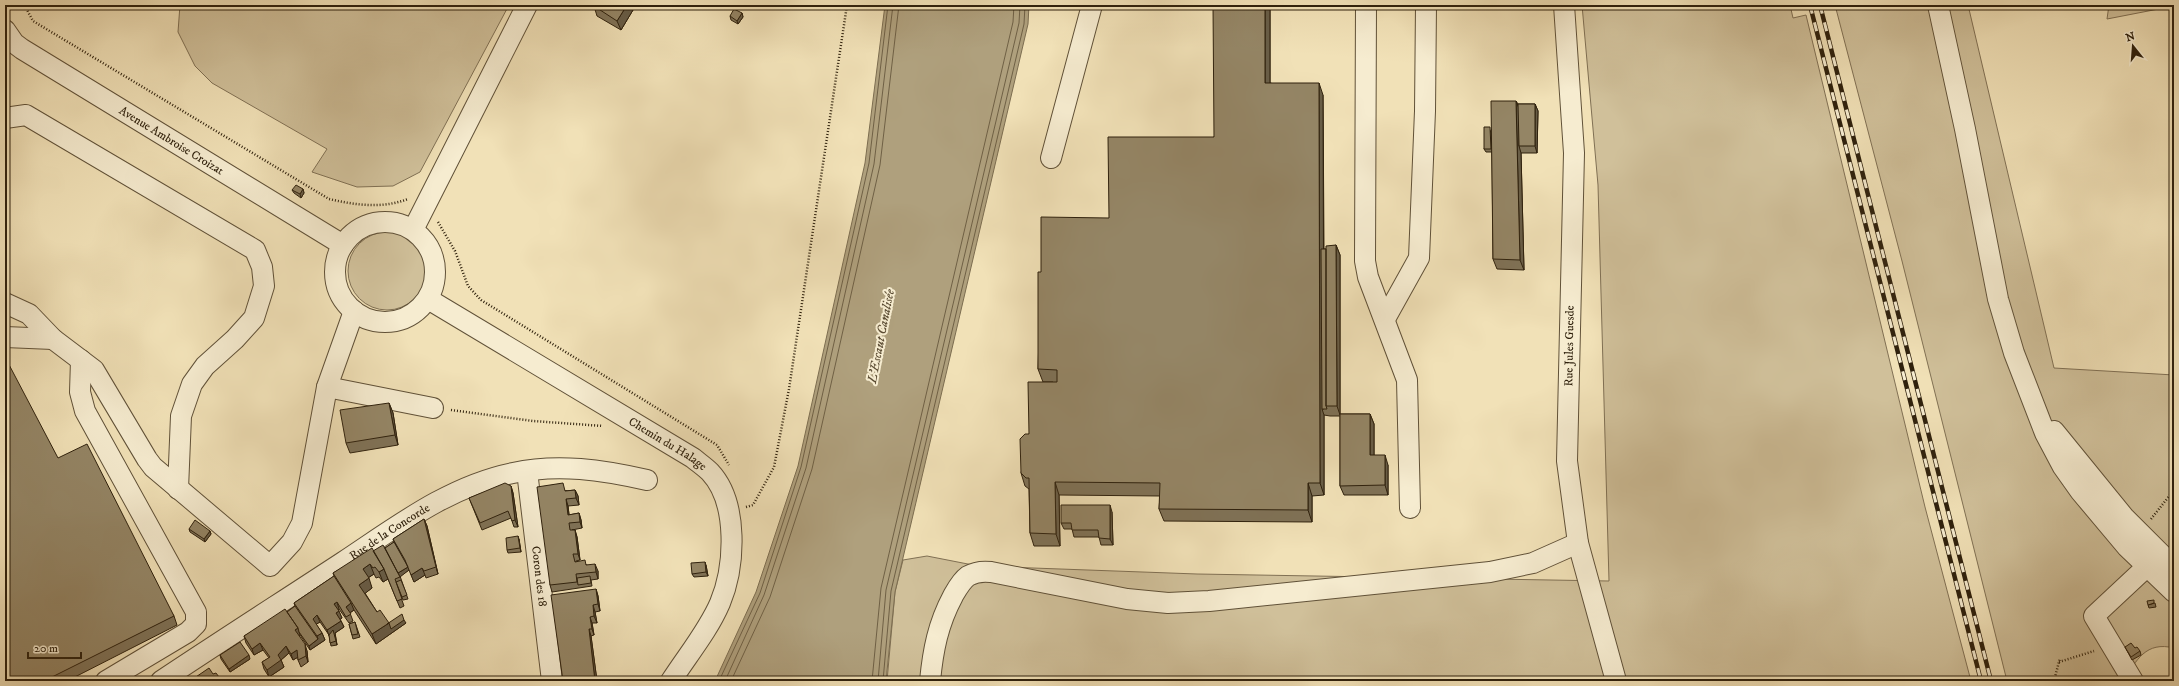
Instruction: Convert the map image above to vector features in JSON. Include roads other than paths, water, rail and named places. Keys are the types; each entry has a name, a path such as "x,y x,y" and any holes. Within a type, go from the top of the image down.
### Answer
{"street":[{"path":"413,230 527,5"},
{"path":"1051,158 1092,5"},
{"path":"1366,5 1365,260 1368,277 1402,364 1408,389 1410,508"},
{"path":"1384,319 1419,258 1425,111 1426,5"},
{"name":"Rue Jules Guesde","path":"1564,5 1574,153 1567,445 1570,494 1578,543 1616,681"},
{"path":"1938,5 1965,129 1998,299 2014,353 2047,439 2063,467 2099,514 2160,563 2174,592"},
{"name":"Avenue Ambroise Croizat","path":"5,30 14,43 22,49 343,245"},
{"path":"5,118 26,115 255,250 262,267 264,286 254,318 235,339 205,366 192,384 180,416 178,489"},
{"path":"378,222 400,224 413,230 428,245 435,265 434,286 428,299 413,314 393,322 372,321 354,311 341,296 335,277 336,264 343,245 358,230 378,222"},
{"name":"Chemin du Halage","path":"428,299 693,458 710,472 720,487 729,513 732,537 730,562 720,604 671,681"},
{"path":"5,303 29,314 53,339 94,370 147,459 178,489 270,566 292,542 302,523 327,387 354,311"},
{"path":"5,337 53,339"},
{"path":"81,360 80,392 85,411 196,612 196,624 188,632 106,681"},
{"path":"327,387 433,408"},
{"name":"Rue de la Concorde","path":"161,681 433,503 472,484 502,475 527,471 589,469 647,480"},
{"name":"Coron des 18","path":"527,471 552,681"},
{"path":"930,681 936,638 946,610 961,582 966,577 979,572 991,572 1128,599 1187,602 1490,572 1533,563 1578,543"},
{"path":"2133,681 2094,616 2160,563"}],"water":[{"name":"L'Escaut Canalisée","path":"885,5 1029,5 1028,24 895,592 886,681 715,681 756,592 798,466 865,163"}],"railway":[{"path":"1810,5 1981,681"},
{"path":"1820,5 1991,681"}]}
